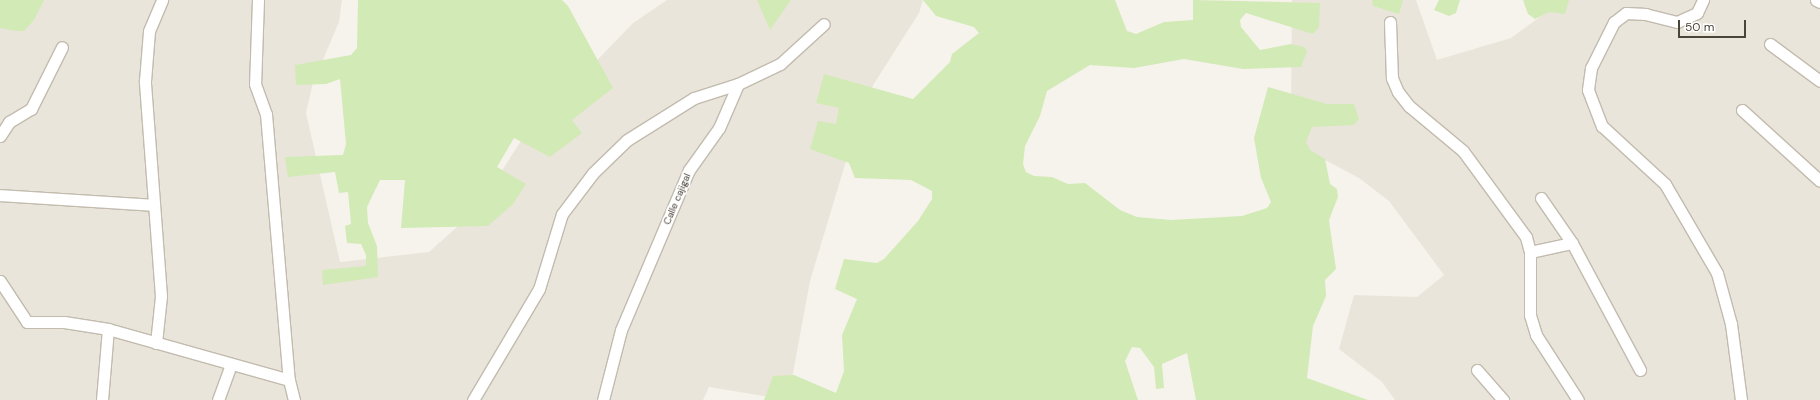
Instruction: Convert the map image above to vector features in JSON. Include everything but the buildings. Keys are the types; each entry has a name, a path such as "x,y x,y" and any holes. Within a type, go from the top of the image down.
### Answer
{"street":[{"path":"156,343 161,296 145,81 149,31 162,0"},
{"path":"258,0 255,84 266,114 289,380 294,400"},
{"path":"1703,0 1697,12 1677,22 1646,14 1626,13 1614,22 1591,68 1588,90 1602,126 1665,184 1717,273 1731,324 1741,400"},
{"path":"1816,0 1820,2"},
{"path":"1390,22 1392,78 1398,92 1409,106 1463,150 1526,237 1530,252 1530,315 1536,335 1578,400"},
{"path":"473,400 539,289 562,214 593,173 627,140 694,98 738,84 780,64 824,24"},
{"path":"1770,44 1820,82"},
{"path":"0,136 9,122 31,109 62,46"},
{"name":"Calle cajigal","path":"603,400 621,330 683,185 719,128 738,84"},
{"path":"1742,110 1820,181"},
{"path":"0,195 154,205"},
{"path":"1541,198 1572,243 1640,370"},
{"path":"1530,252 1572,243"},
{"path":"0,281 27,322 64,322 108,329 289,380"},
{"path":"102,400 108,329"},
{"path":"218,400 231,364"},
{"path":"1477,370 1503,400"}],"shaded area":[{"path":"27,0 342,0 339,22 313,83 306,113 340,262 429,252 456,228 494,183 524,136 633,23 667,0 923,0 919,13 865,98 810,281 788,400 709,387 703,400 0,400 0,18"},
{"path":"1292,0 1416,0 1437,60 1511,38 1563,0 1820,0 1820,400 1395,400 1382,382 1339,349 1354,295 1417,297 1444,275 1389,201 1359,178 1295,144 1291,112"}],"green space":[{"path":"0,0 44,0 34,20 24,31 16,31 0,28"},
{"path":"358,0 562,0 568,6 613,88 572,120 582,133 550,157 514,138 497,167 526,184 513,204 488,226 401,228 405,180 380,180 367,207 368,223 377,246 378,277 323,285 322,270 366,266 366,255 361,244 347,243 345,226 351,224 348,192 339,193 335,172 288,177 285,157 343,155 346,144 340,79 326,84 296,85 295,65 351,55 357,48"},
{"path":"757,0 791,0 770,30"},
{"path":"923,0 1115,0 1127,31 1136,34 1164,22 1193,20 1193,0 1320,3 1319,27 1313,34 1246,13 1240,20 1241,27 1260,50 1291,44 1304,47 1307,51 1301,67 1243,69 1184,59 1134,68 1090,65 1047,91 1040,116 1025,146 1023,164 1026,172 1034,176 1052,177 1068,184 1085,183 1120,210 1137,217 1171,220 1242,216 1267,208 1271,202 1261,178 1254,138 1268,87 1327,104 1354,104 1359,119 1354,125 1312,127 1306,142 1310,150 1325,159 1330,184 1337,189 1338,197 1329,220 1336,269 1325,280 1326,296 1313,326 1307,378 1368,400 1196,400 1187,353 1162,364 1164,388 1156,389 1154,367 1140,348 1132,347 1125,361 1138,400 764,400 773,376 794,375 836,393 844,371 842,335 857,299 835,289 844,259 877,263 884,259 918,221 932,199 932,191 911,180 855,178 849,163 810,149 818,121 836,124 839,108 816,103 824,74 913,99 950,62 952,54 979,33 974,27 936,16"},
{"path":"1372,0 1403,0 1399,14 1373,6"},
{"path":"1439,0 1460,0 1456,13 1449,16 1434,10"},
{"path":"1523,0 1569,0 1565,14 1549,12 1535,19 1528,14"}]}
